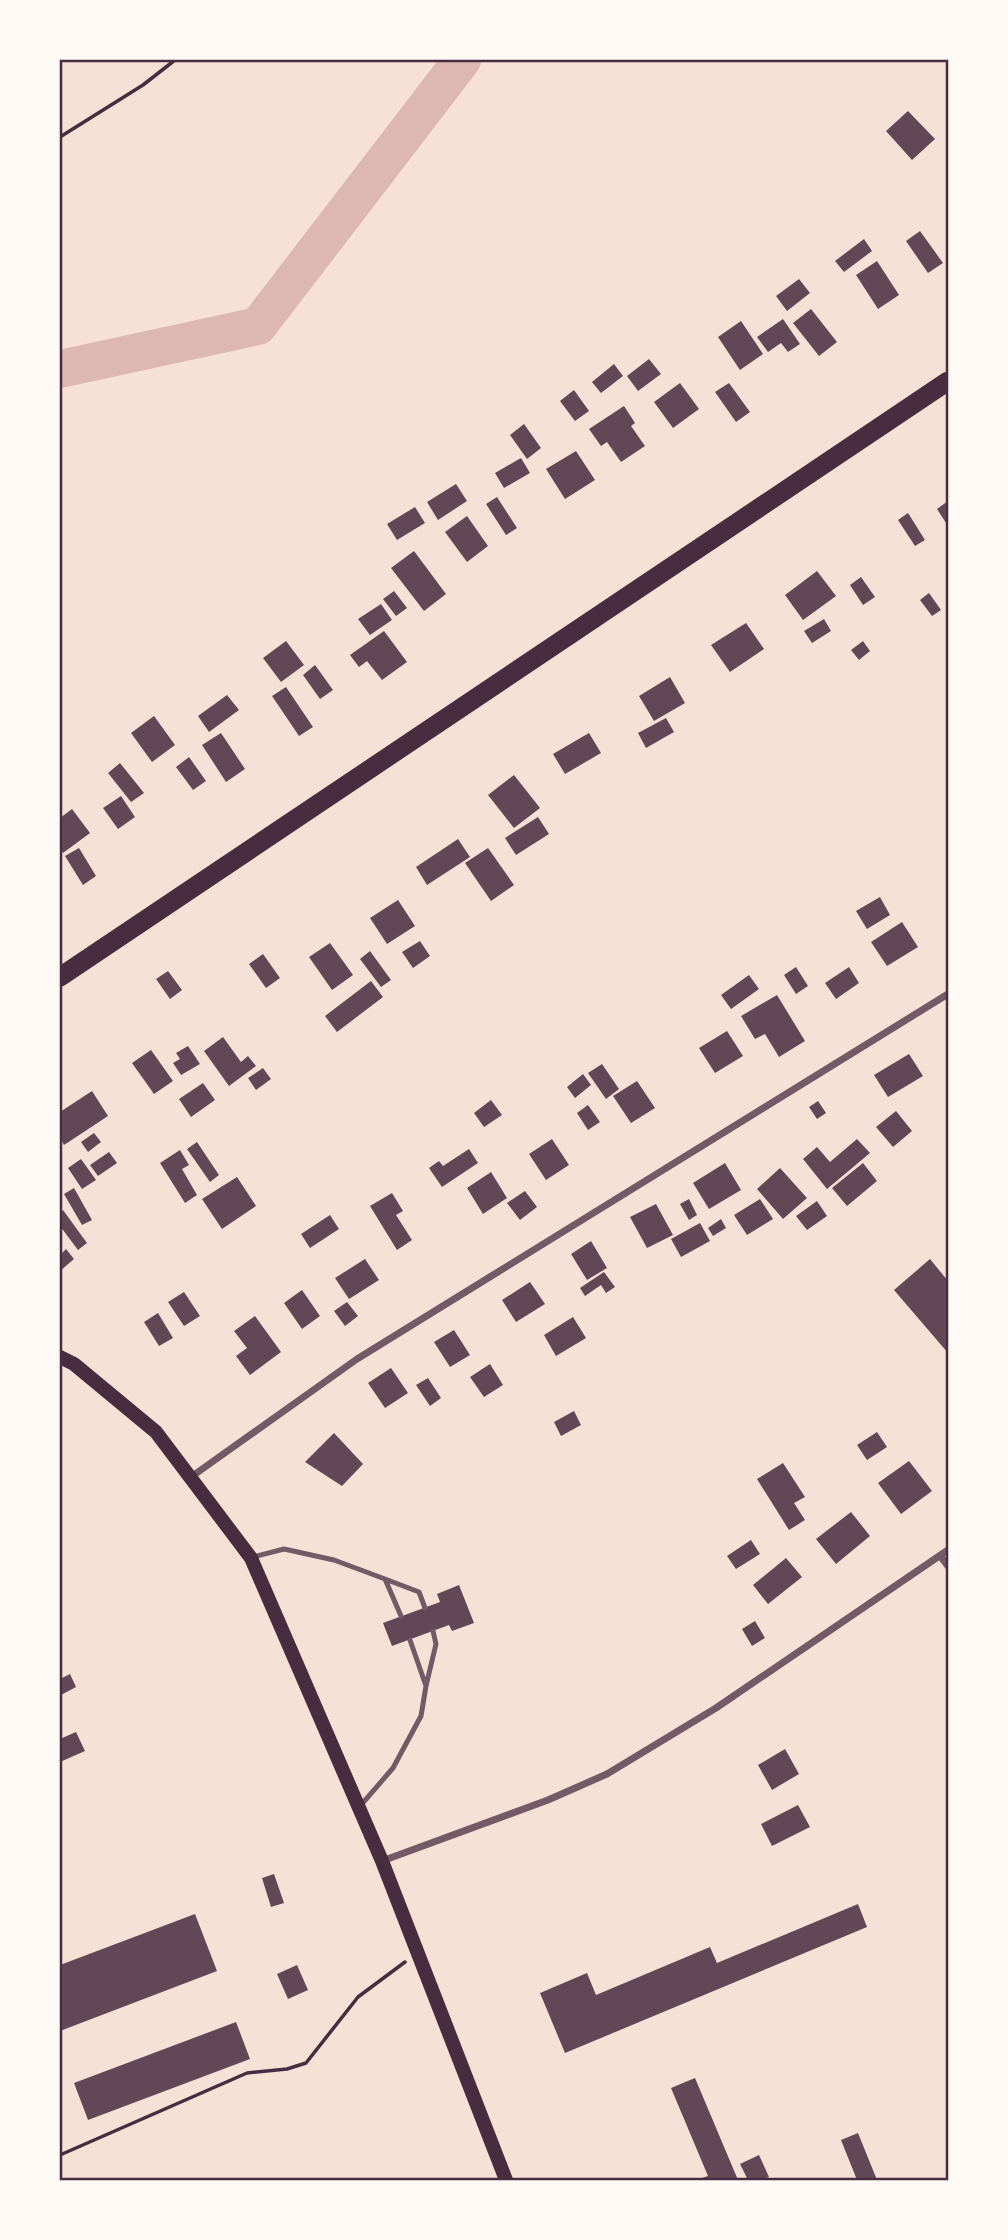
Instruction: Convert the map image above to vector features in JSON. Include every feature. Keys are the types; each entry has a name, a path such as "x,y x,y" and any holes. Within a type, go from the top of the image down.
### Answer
{"highway":[{"path":"60,977 948,381"}],"main road":[{"path":"60,1356 74,1364 156,1432 251,1558 382,1861 506,2180"}],"street":[{"path":"191,1477 357,1359 948,994"},
{"path":"382,1861 548,1800 607,1774 716,1708 948,1550"},
{"path":"940,1556 948,1566"}],"lane":[{"path":"251,1558 284,1549 334,1560 419,1592 425,1608"},
{"path":"386,1579 401,1616"},
{"path":"359,1808 394,1768 421,1716 436,1644 433,1631"},
{"path":"410,1640 426,1686"}],"path":[{"path":"60,137 143,85 175,60"},
{"path":"60,2155 247,2073 287,2069 306,2063 358,1997 418,1953"}],"building":[{"path":"908,111 935,139 912,160 886,131"},
{"path":"920,231 943,263 928,273 906,241"},
{"path":"864,239 872,251 844,272 835,261"},
{"path":"877,261 899,295 878,309 856,275"},
{"path":"799,279 810,293 787,311 776,296"},
{"path":"811,309 837,342 819,356 793,323"},
{"path":"783,319 800,344 788,352 781,343 768,352 757,337"},
{"path":"741,321 763,354 740,370 718,337"},
{"path":"649,359 661,374 638,391 627,376"},
{"path":"614,364 623,376 601,393 592,382"},
{"path":"680,383 699,409 673,428 654,402"},
{"path":"729,383 750,412 736,422 715,392"},
{"path":"574,390 589,411 575,421 560,401"},
{"path":"624,406 635,423 631,426 645,446 621,462 607,442 601,446 589,429"},
{"path":"524,424 541,448 527,459 510,435"},
{"path":"576,451 595,480 565,499 546,469"},
{"path":"521,458 530,473 504,488 495,473"},
{"path":"456,484 467,501 438,520 427,502"},
{"path":"497,497 517,528 506,535 486,504"},
{"path":"948,501 948,526 937,509"},
{"path":"415,507 425,523 397,540 387,524"},
{"path":"908,513 925,540 915,546 898,520"},
{"path":"467,516 488,546 467,562 445,532"},
{"path":"414,551 446,594 424,611 391,568"},
{"path":"817,571 836,596 803,620 785,595"},
{"path":"861,577 875,597 863,605 850,585"},
{"path":"394,591 407,608 396,616 383,599"},
{"path":"929,593 941,610 932,616 920,600"},
{"path":"381,604 392,620 370,635 358,619"},
{"path":"824,619 831,631 812,643 804,631"},
{"path":"746,623 764,649 730,672 711,645"},
{"path":"384,631 407,662 382,680 367,661 359,667 350,655"},
{"path":"286,641 304,665 281,682 263,658"},
{"path":"863,641 870,651 859,660 851,650"},
{"path":"315,665 333,690 320,699 303,675"},
{"path":"670,677 685,703 654,721 639,696"},
{"path":"286,687 313,727 299,736 272,696"},
{"path":"227,695 239,710 209,732 198,716"},
{"path":"154,716 175,745 152,762 131,733"},
{"path":"666,718 674,732 646,748 638,733"},
{"path":"221,733 245,769 226,782 202,745"},
{"path":"589,733 601,753 565,774 553,754"},
{"path":"189,757 206,781 193,790 176,767"},
{"path":"120,763 144,793 131,802 108,773"},
{"path":"514,775 540,808 514,828 488,795"},
{"path":"121,796 135,817 118,829 103,808"},
{"path":"72,809 90,833 63,853 60,848 60,818"},
{"path":"538,817 549,834 516,855 505,838"},
{"path":"458,839 470,857 427,885 416,867"},
{"path":"79,848 96,876 83,885 65,856"},
{"path":"488,848 514,885 491,901 465,863"},
{"path":"880,897 890,915 867,929 856,911"},
{"path":"398,900 415,926 387,944 370,918"},
{"path":"902,922 918,947 887,966 871,942"},
{"path":"420,941 430,956 413,968 402,952"},
{"path":"330,943 353,975 332,990 309,957"},
{"path":"370,951 391,980 381,987 360,959"},
{"path":"263,954 280,978 266,988 249,964"},
{"path":"796,967 808,986 796,994 784,975"},
{"path":"849,967 859,983 836,999 825,983"},
{"path":"168,971 182,990 170,999 156,979"},
{"path":"749,975 759,989 731,1009 721,995"},
{"path":"371,981 383,997 337,1032 325,1016"},
{"path":"777,995 805,1041 779,1057 765,1034 755,1039 741,1016"},
{"path":"727,1031 743,1056 715,1073 699,1048"},
{"path":"223,1037 241,1062 248,1056 256,1066 229,1086 204,1051"},
{"path":"188,1046 200,1064 181,1075 173,1063 180,1059 176,1053"},
{"path":"151,1050 173,1081 154,1094 132,1063"},
{"path":"909,1054 923,1076 888,1097 874,1075"},
{"path":"602,1064 619,1089 606,1099 588,1073"},
{"path":"263,1068 271,1079 256,1090 248,1078"},
{"path":"583,1074 591,1085 575,1098 567,1087"},
{"path":"637,1081 655,1108 631,1123 613,1096"},
{"path":"203,1083 215,1100 191,1117 179,1099"},
{"path":"92,1091 108,1116 64,1145 60,1138 60,1112"},
{"path":"491,1100 502,1115 484,1127 474,1113"},
{"path":"818,1101 826,1113 817,1119 809,1107"},
{"path":"588,1105 600,1122 588,1130 577,1113"},
{"path":"896,1111 912,1131 893,1147 876,1127"},
{"path":"94,1133 101,1142 88,1152 81,1142"},
{"path":"552,1139 569,1165 546,1180 529,1154"},
{"path":"857,1139 870,1153 827,1189 803,1159 817,1147 830,1162"},
{"path":"197,1142 219,1175 210,1182 187,1149"},
{"path":"469,1149 478,1163 442,1187 429,1168 439,1161 443,1166"},
{"path":"180,1150 189,1165 182,1169 197,1195 185,1203 160,1163"},
{"path":"109,1152 117,1163 98,1176 90,1165"},
{"path":"81,1159 96,1180 82,1189 68,1168"},
{"path":"725,1163 741,1190 709,1209 693,1183"},
{"path":"863,1163 877,1181 847,1206 832,1188"},
{"path":"780,1168 807,1198 783,1219 757,1189"},
{"path":"491,1172 507,1198 483,1214 467,1188"},
{"path":"237,1177 256,1206 222,1229 202,1199"},
{"path":"74,1188 92,1220 82,1225 64,1194"},
{"path":"525,1191 537,1207 520,1220 507,1203"},
{"path":"392,1193 403,1211 396,1215 412,1240 397,1250 370,1206"},
{"path":"689,1199 697,1215 689,1220 680,1204"},
{"path":"760,1199 773,1219 747,1235 734,1215"},
{"path":"817,1201 827,1216 807,1230 796,1216"},
{"path":"656,1204 673,1235 647,1248 630,1217"},
{"path":"63,1210 87,1243 78,1250 60,1226 60,1213"},
{"path":"330,1215 339,1229 310,1248 301,1234"},
{"path":"721,1219 726,1228 713,1236 708,1228"},
{"path":"700,1223 710,1241 681,1257 671,1239"},
{"path":"591,1241 607,1268 587,1280 571,1254"},
{"path":"66,1249 74,1259 60,1271 60,1255"},
{"path":"365,1259 379,1280 349,1299 335,1278"},
{"path":"930,1259 948,1281 948,1353 894,1290"},
{"path":"604,1272 615,1287 606,1293 601,1285 585,1296 580,1288"},
{"path":"530,1282 545,1304 516,1322 502,1300"},
{"path":"302,1290 320,1316 302,1329 284,1303"},
{"path":"184,1292 200,1316 184,1326 168,1302"},
{"path":"347,1302 358,1316 345,1326 334,1311"},
{"path":"158,1313 173,1338 159,1346 144,1322"},
{"path":"255,1316 281,1352 250,1375 236,1356 247,1348 234,1331"},
{"path":"573,1317 586,1338 556,1356 544,1335"},
{"path":"454,1330 470,1355 450,1367 434,1342"},
{"path":"490,1364 503,1385 484,1397 470,1377"},
{"path":"391,1368 408,1393 385,1408 368,1383"},
{"path":"428,1378 441,1398 430,1406 416,1385"},
{"path":"574,1411 581,1425 561,1436 554,1422"},
{"path":"877,1432 887,1447 867,1460 857,1445"},
{"path":"334,1433 363,1464 342,1486 305,1462"},
{"path":"909,1461 932,1491 901,1514 878,1483"},
{"path":"783,1463 805,1497 794,1503 805,1520 789,1530 757,1479"},
{"path":"851,1512 870,1536 836,1564 816,1539"},
{"path":"751,1540 760,1554 736,1569 727,1556"},
{"path":"786,1558 802,1577 768,1604 753,1585"},
{"path":"459,1585 474,1623 452,1631 449,1625 392,1646 383,1623 440,1602 437,1594"},
{"path":"755,1621 765,1638 752,1646 742,1629"},
{"path":"70,1674 76,1687 61,1695 60,1679"},
{"path":"76,1732 85,1751 60,1762 60,1739"},
{"path":"785,1749 799,1774 772,1790 758,1765"},
{"path":"798,1805 810,1827 772,1846 761,1824"},
{"path":"274,1874 284,1903 271,1907 262,1878"},
{"path":"858,1904 867,1927 565,2053 540,1993 587,1973 596,1995 710,1947 717,1963"},
{"path":"195,1914 217,1971 60,2031 60,1965"},
{"path":"297,1965 308,1990 288,1999 277,1974"},
{"path":"236,2022 250,2059 88,2120 74,2083"},
{"path":"695,2078 738,2180 696,2180 708,2176 671,2088"},
{"path":"858,2133 877,2180 857,2180 841,2140"},
{"path":"759,2155 769,2177 748,2180 740,2164"}],"waterway":[{"path":"60,369 258,326 462,60"}]}
